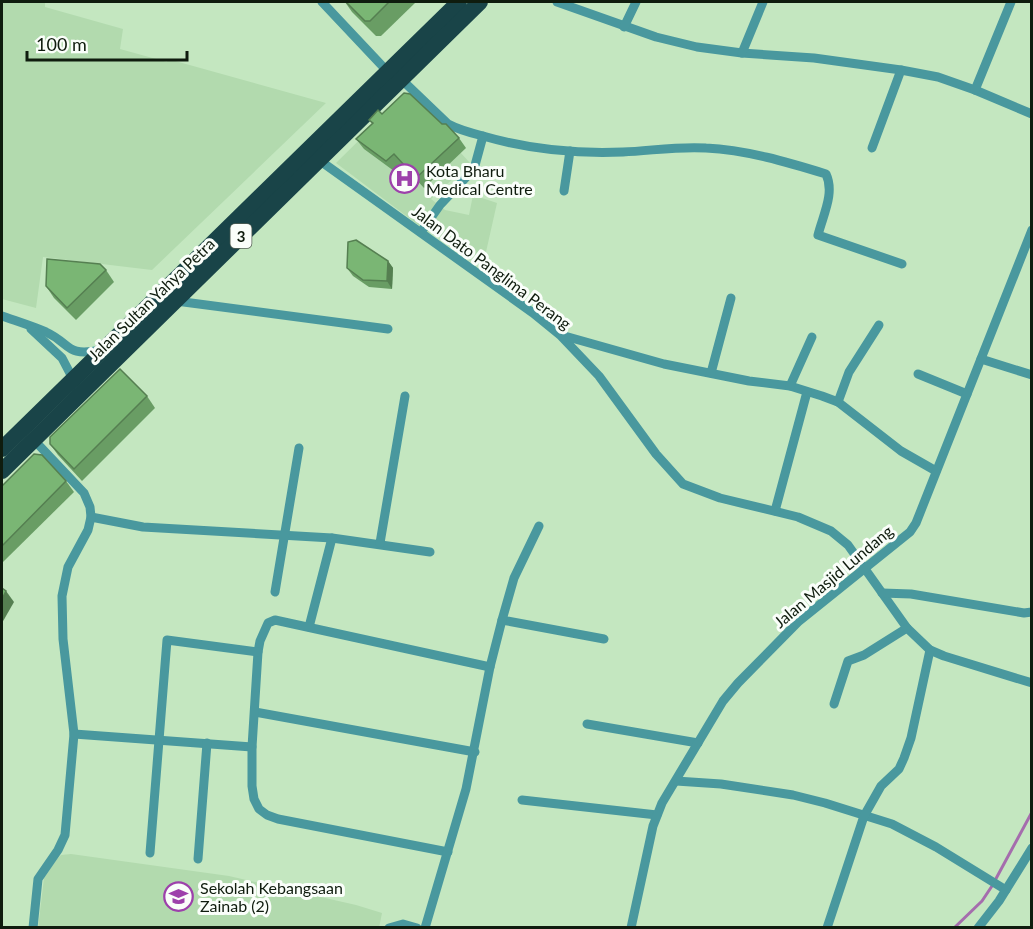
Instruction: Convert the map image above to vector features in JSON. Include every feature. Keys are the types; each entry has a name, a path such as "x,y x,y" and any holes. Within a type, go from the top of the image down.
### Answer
{"highway":[{"name":"Jalan Sultan Yahya Petra","path":"2,471 319,159 459,2"},
{"name":"Jalan Sultan Yahya Petra","path":"2,449 104,349 394,75 480,2"}],"street":[{"path":"322,2 394,75 456,129 506,142 570,151 620,152 702,147 727,149 782,160 826,174 831,183 818,235 902,264"},
{"path":"557,2 624,27 697,46 742,53 814,58 938,77 1032,114"},
{"path":"624,27 636,2"},
{"path":"742,53 763,2"},
{"path":"975,90 1011,2"},
{"path":"872,148 901,70"},
{"path":"421,232 442,202 474,169 483,136"},
{"path":"564,191 570,151"},
{"name":"Jalan Dato Panglima Perang","path":"319,159 533,313 560,335 599,376 656,454 683,484 720,498 798,517 831,531 848,545 866,567 907,628 930,650 1032,683"},
{"name":"Jalan Masjid Lundang","path":"631,927 649,841 657,815 723,701 798,622 910,532 921,512 981,359 1027,255 1032,230"},
{"path":"711,373 731,298"},
{"path":"176,300 388,329"},
{"path":"2,316 50,334 69,349 78,352 104,349"},
{"path":"27,325 62,358 73,379"},
{"path":"838,402 849,372 879,325"},
{"path":"560,335 664,364 749,381 790,386 838,402 901,451 936,471"},
{"path":"790,386 812,337"},
{"path":"981,359 1032,375"},
{"path":"918,374 967,394"},
{"path":"775,511 807,392"},
{"path":"380,543 405,396"},
{"path":"33,927 38,879 58,850 65,835 74,734 63,639 62,596 68,567 88,530 91,518 90,507 84,493 34,440"},
{"path":"274,592 299,448"},
{"path":"91,518 165,529 332,538 380,543 430,552"},
{"path":"425,927 475,752 501,620 514,578 539,526"},
{"path":"309,627 332,538"},
{"path":"882,592 911,594 1017,612 1032,612"},
{"path":"448,852 267,815 259,809 254,799 252,747 260,641 268,623 275,620 490,667"},
{"path":"501,620 604,639"},
{"path":"834,704 848,661 864,655 907,628"},
{"path":"150,853 167,640 258,652"},
{"path":"827,927 864,816 881,786 898,769 904,758 911,738 930,650"},
{"path":"255,712 475,752"},
{"path":"587,724 698,743"},
{"path":"74,734 252,747"},
{"path":"198,860 207,742"},
{"path":"676,781 745,787 793,795 892,824 998,885"},
{"path":"522,800 657,815"},
{"path":"978,927 998,885 1032,848"},
{"path":"390,927 397,924 417,927"}],"shaded area":[{"path":"2,2 45,2 45,7 123,29 120,49 167,62 168,59 326,103 152,270 43,257 36,308 2,299"},
{"name":"Kota Bharu Medical Centre","path":"409,91 470,163 431,199 445,210 469,215 473,195 497,203 486,252 479,263 432,230 429,233 336,163"},
{"name":"Sekolah Kebangsaan Zainab (2)","path":"71,854 229,876 356,905 382,913 379,928 38,928 44,878 61,855"}],"building":[{"path":"346,2 389,2 370,21 365,21"},
{"path":"404,93 410,94 459,138 416,178 394,154 386,161 356,139 373,123 369,120 378,110 382,114"},
{"path":"356,240 388,261 387,281 363,280 347,268 348,242"},
{"path":"47,259 100,264 106,270 67,308 46,286"},
{"path":"120,369 147,396 74,469 50,444 50,437"},
{"path":"34,454 42,455 66,481 2,546 2,486"}],"waterway":[{"path":"954,928 982,901 1032,812"}],"place":[{"name":"Kota Bharu Medical Centre","path":"405,179"},
{"name":"Sekolah Kebangsaan Zainab (2)","path":"179,896"}]}
